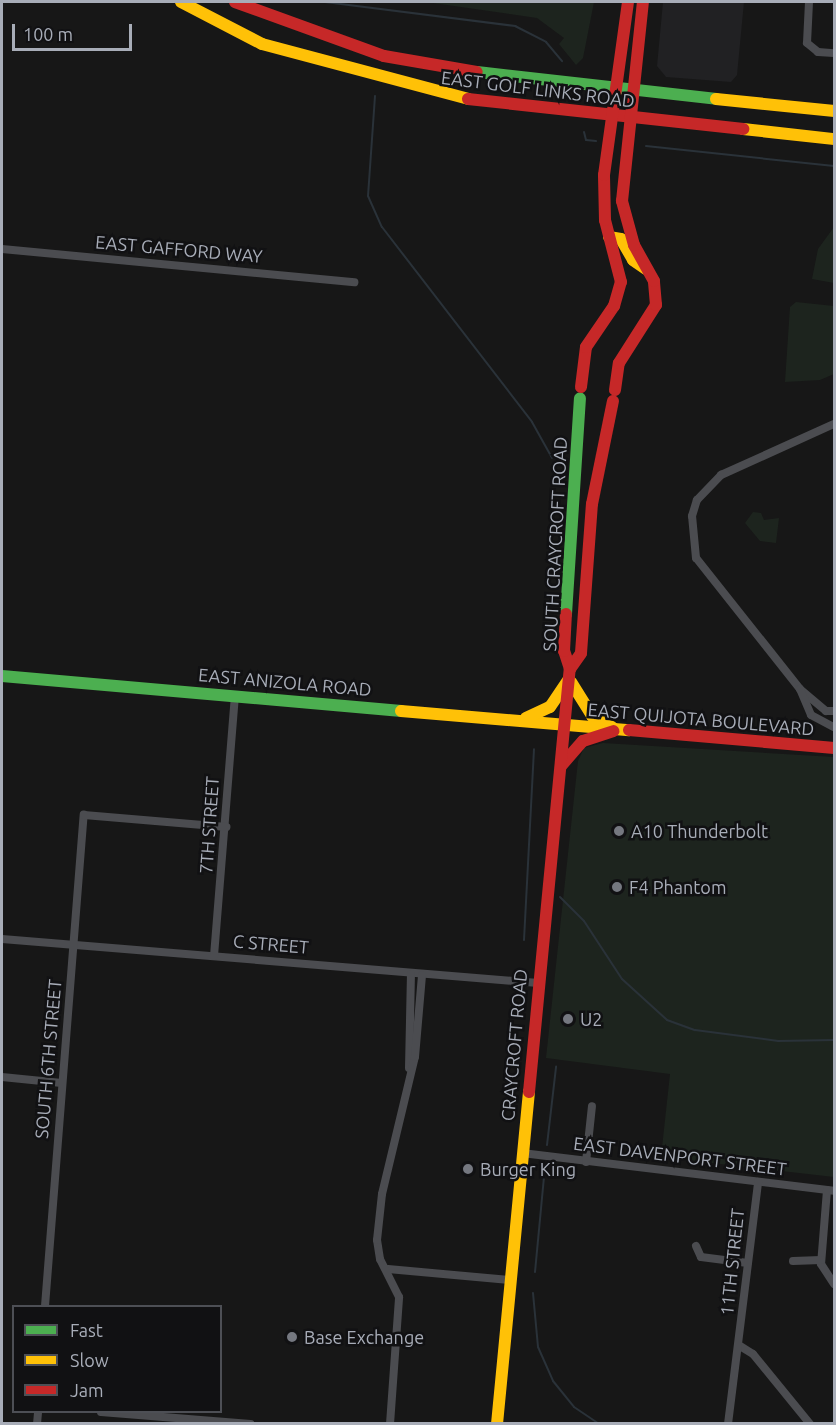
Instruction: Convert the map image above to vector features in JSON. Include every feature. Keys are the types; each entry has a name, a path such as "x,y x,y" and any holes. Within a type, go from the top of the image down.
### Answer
{"street":[{"name":"EAST GOLF LINKS ROAD","path":"181,2 262,44 376,80 444,96 631,119 834,139"},
{"name":"EAST GOLF LINKS ROAD","path":"235,2 384,56 635,91 834,111"},
{"name":"SOUTH CRAYCROFT ROAD","path":"570,674 564,651 584,360 591,338 620,294 609,237 604,176 613,88 628,2"},
{"name":"SOUTH CRAYCROFT ROAD","path":"570,674 580,653 592,504 619,363 654,313 657,295 649,270 634,246 622,201 643,2"},
{"path":"808,2 807,43 818,52 834,53"},
{"path":"609,237 621,239 633,260 649,270"},
{"name":"EAST GAFFORD WAY","path":"2,249 354,282"},
{"path":"834,424 721,475 697,501 692,516 696,558 800,689 826,711 834,711"},
{"path":"516,721 550,707 570,674"},
{"path":"570,674 592,716 618,729"},
{"name":"CRAYCROFT ROAD","path":"497,1424 538,983 570,674"},
{"name":"EAST ANIZOLA ROAD","path":"2,676 565,725"},
{"path":"800,689 812,715 834,727"},
{"name":"7TH STREET","path":"214,956 235,696"},
{"name":"EAST QUIJOTA BOULEVARD","path":"565,725 834,748"},
{"path":"561,766 583,741 618,729"},
{"name":"SOUTH 6TH STREET","path":"45,1305 84,814 226,827"},
{"name":"C STREET","path":"2,939 538,983"},
{"path":"410,1069 411,974"},
{"path":"390,1424 399,1297 377,1246 381,1200 410,1069 422,975"},
{"path":"2,1077 62,1083"},
{"path":"586,1162 592,1106"},
{"name":"EAST DAVENPORT STREET","path":"522,1153 831,1191"},
{"name":"11TH STREET","path":"728,1424 740,1346 758,1182"},
{"path":"831,1191 821,1260 834,1284"},
{"path":"696,1246 701,1257 748,1263"},
{"path":"793,1261 821,1260"},
{"path":"388,1269 510,1280"},
{"path":"740,1346 753,1354 810,1424"},
{"path":"114,1413 251,1424"}],"shaded area":[{"path":"426,2 594,2 583,58 576,65 559,44 564,38 537,18"},
{"path":"663,2 744,2 737,75 731,82 666,77 657,66"},
{"path":"834,227 834,283 812,279 818,249"},
{"path":"796,302 834,306 834,374 820,380 785,382 790,307"},
{"path":"753,512 761,513 764,520 779,518 776,543 760,541 745,523"},
{"path":"603,743 834,757 834,1177 661,1157 670,1074 546,1058 578,761 584,748"}],"waterway":[{"path":"325,2 515,26 546,42 562,61"},
{"path":"375,96 368,196 382,227 532,422 552,458"},
{"path":"584,132 586,140 596,141"},
{"path":"646,146 834,166"},
{"path":"524,940 534,749"},
{"path":"560,897 584,921 622,979 667,1020 695,1030 778,1041 834,1040"},
{"path":"547,1145 556,1067"},
{"path":"535,1272 545,1166"},
{"path":"533,1293 538,1347 553,1381 574,1407 599,1424"}],"traffic: fast":[{"path":"477,72 716,99"},
{"path":"566,614 580,398"},
{"path":"2,676 401,711"}],"traffic: slow":[{"path":"181,2 262,44 468,99"},
{"path":"716,99 834,111"},
{"path":"743,129 834,139"},
{"path":"609,237 621,239 633,260 646,269"},
{"path":"526,718 550,707 569,679"},
{"path":"571,682 592,716 612,727"},
{"path":"401,711 629,730"},
{"path":"497,1424 529,1092"}],"traffic: jam":[{"path":"235,2 384,56 477,72"},
{"path":"581,387 586,347 614,306 621,282 605,220 604,175 628,2"},
{"path":"615,390 619,363 656,305 654,281 634,245 622,201 643,2"},
{"path":"468,99 743,129"},
{"path":"570,669 581,653 592,504 613,401"},
{"path":"529,1092 570,669 564,651 566,614"},
{"path":"629,730 834,748"},
{"path":"561,766 583,741 613,731"}],"place":[{"name":"A10 Thunderbolt","path":"619,831"},
{"name":"F4 Phantom","path":"617,887"},
{"name":"U2","path":"568,1019"},
{"name":"Burger King","path":"468,1169"},
{"name":"Base Exchange","path":"292,1337"}]}
